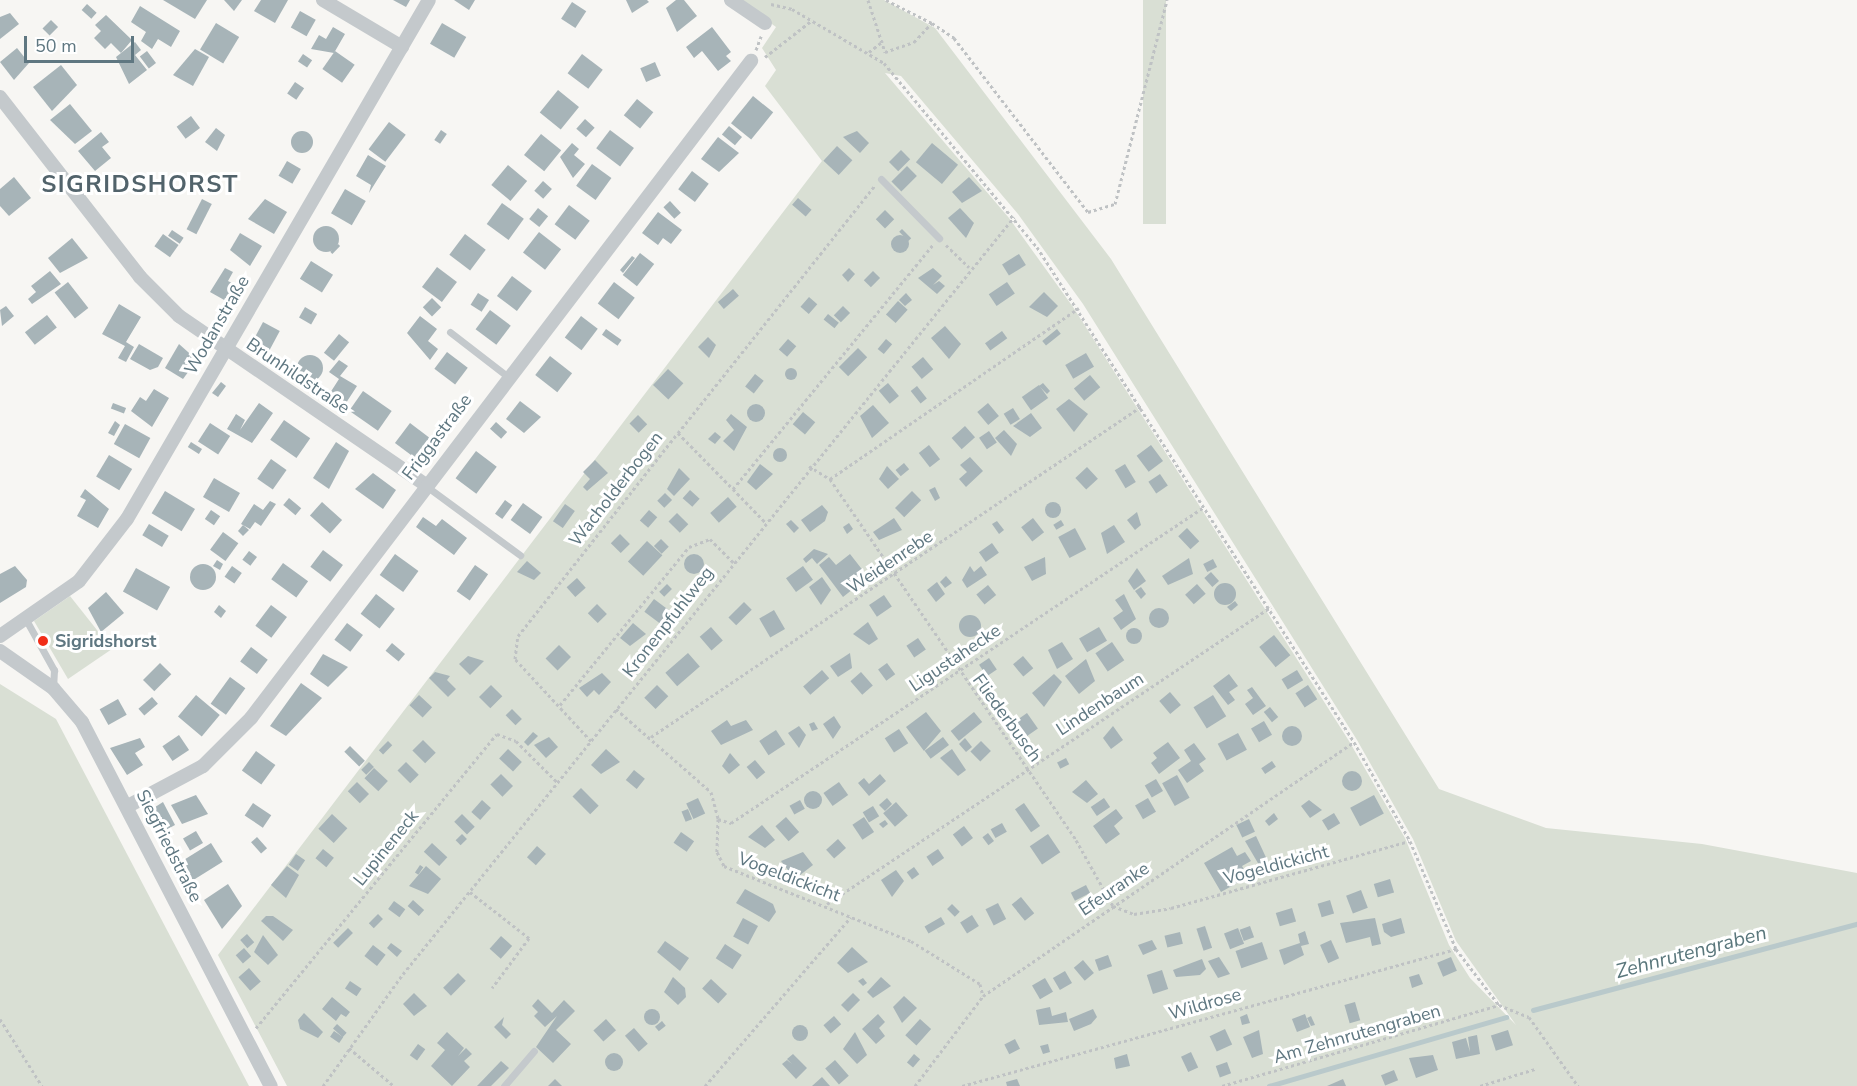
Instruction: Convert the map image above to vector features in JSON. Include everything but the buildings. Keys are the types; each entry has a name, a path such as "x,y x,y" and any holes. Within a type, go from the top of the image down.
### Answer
{"street":[{"path":"322,0 402,47"},
{"name":"Wodanstraße","path":"0,636 79,581 127,519 224,348 429,0"},
{"path":"730,0 765,23"},
{"name":"Friggastraße","path":"128,806 203,766 251,718 424,484 751,61"},
{"name":"Brunhildstraße","path":"0,97 140,277 179,316 424,484"},
{"name":"Siegfriedstraße","path":"0,651 53,688 82,722 128,806 271,1086"}],"lane":[{"path":"881,179 939,238"},
{"path":"450,332 507,376"},
{"path":"424,484 519,555"},
{"path":"26,618 54,670 53,688"},
{"path":"504,1086 534,1050"}],"path":[{"path":"868,0 883,41 884,63"},
{"path":"886,0 954,38 1088,212 1114,204 1167,0"},
{"path":"771,4 811,21 869,52 884,63 1014,217 1079,308 1354,742 1410,841 1456,949 1499,1005 1528,1017 1578,1086"},
{"path":"751,61 771,56 811,21"},
{"path":"885,52 914,42 932,24"},
{"path":"869,52 883,41"},
{"path":"678,433 881,179"},
{"name":"Kronenpfuhlweg","path":"323,1086 349,1048 557,782 969,268 1014,217"},
{"path":"734,489 939,238 969,268"},
{"path":"830,479 1079,308"},
{"name":"Weidenrebe","path":"651,737 896,575 1142,406"},
{"name":"Wacholderbogen","path":"591,741 514,659 512,648 678,433 765,522"},
{"name":"Fliederbusch","path":"809,466 830,479 896,575 958,674 1028,768 1113,906"},
{"name":"Ligustahecke","path":"718,819 731,824 958,674 1205,506"},
{"path":"559,705 689,547 710,539 733,561"},
{"name":"Lindenbaum","path":"827,904 1270,607"},
{"name":"Vogeldickicht","path":"616,709 651,737 711,792 718,819 717,852 724,866 827,904 852,917 911,941 980,984 983,996"},
{"name":"Lupineneck","path":"247,1038 497,734 516,741 557,782"},
{"name":"Efeuranke","path":"915,1086 983,996 1354,742"},
{"name":"Vogeldickicht","path":"1113,906 1134,914 1171,908 1410,841"},
{"path":"470,892 529,938 492,988"},
{"path":"705,1086 852,917"},
{"name":"Wildrose","path":"962,1086 1456,949"},
{"name":"Am Zehnrutengraben","path":"1222,1086 1499,1005"},
{"path":"0,1020 42,1086"},
{"path":"349,1048 394,1086"},
{"path":"1480,1086 1535,1069"}],"shaded area":[{"path":"739,0 884,0 935,28 1111,259 1439,789 1546,828 1702,844 1857,873 1857,1086 287,1086 218,955 822,161 765,86 776,70 762,48 776,27","holes":["885,73 901,76 1018,214 1083,304 1357,740 1413,839 1456,941 1516,1025 1470,978 1449,945 1405,838 1349,741 1073,307 1009,218"]},
{"path":"1143,0 1166,0 1166,224 1143,224"},
{"path":"70,596 112,649 68,679 34,621"},
{"path":"0,684 56,719 249,1086 0,1086"}],"waterway":[{"name":"Zehnrutengraben","path":"1533,1010 1857,924"},
{"name":"Zehnrutengraben","path":"1269,1086 1506,1017"}],"place":[{"name":"Sigridshorst","path":"43,641"}],"district":[{"name":"SIGRIDSHORST","path":"140,185"}]}
